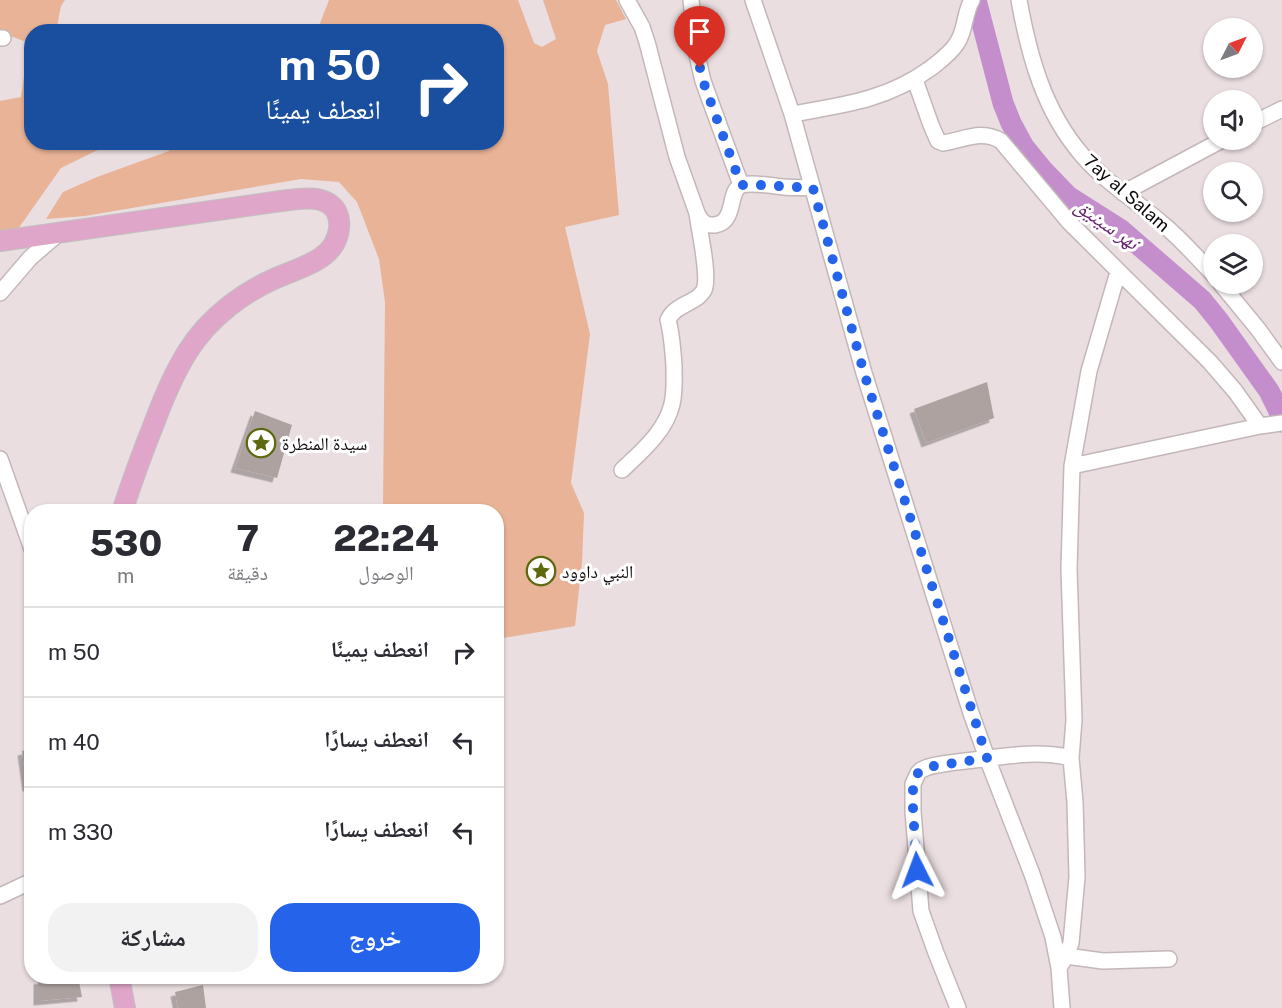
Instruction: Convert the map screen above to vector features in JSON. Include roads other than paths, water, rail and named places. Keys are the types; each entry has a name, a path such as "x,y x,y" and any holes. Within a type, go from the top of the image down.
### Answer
{"main road":[{"path":"0,241 298,199 322,200 335,210 340,221 338,238 327,253 240,297 202,332 188,350 163,399 125,504"},
{"path":"120,984 125,1008"}],"street":[{"path":"622,470 663,426 672,405 674,359 670,315 700,295 705,285 697,213 677,157 647,42 642,27 627,0"},
{"path":"691,0 697,55 703,81 741,185"},
{"path":"753,0 792,114 864,373 987,758 1063,962"},
{"path":"792,114 874,98 915,80 948,55 956,45 961,37 971,0"},
{"name":"7ay al Salam","path":"1019,0 1035,69 1047,101 1066,135 1083,156 1123,193 1166,227 1203,264"},
{"path":"915,80 938,141 943,143 980,135 988,135 1001,141 1069,222 1187,337 1235,391 1271,425"},
{"path":"1263,118 1282,109"},
{"path":"1123,193 1203,150"},
{"path":"697,213 705,224 718,225 723,222 730,210 734,194 741,185 813,188"},
{"path":"0,292 30,258 58,233"},
{"path":"1062,1008 1063,962 1071,943 1077,877 1071,758 1074,720 1070,569 1072,466 1089,371 1118,272"},
{"path":"1229,294 1282,362"},
{"path":"1072,466 1271,425"},
{"path":"0,459 24,526"},
{"path":"958,1008 921,911 913,784 918,773 928,767 987,758 1035,754 1055,754 1071,758"},
{"path":"0,896 24,885"},
{"path":"1063,962 1169,959"}],"waterway":[{"name":"نهر سينيق","path":"976,0 1003,103 1024,147 1068,196 1120,229 1202,300 1269,391 1282,422"}],"place":[{"name":"سيدة المنطرة","path":"261,443"},
{"name":"النبي داوود","path":"541,571"}]}
